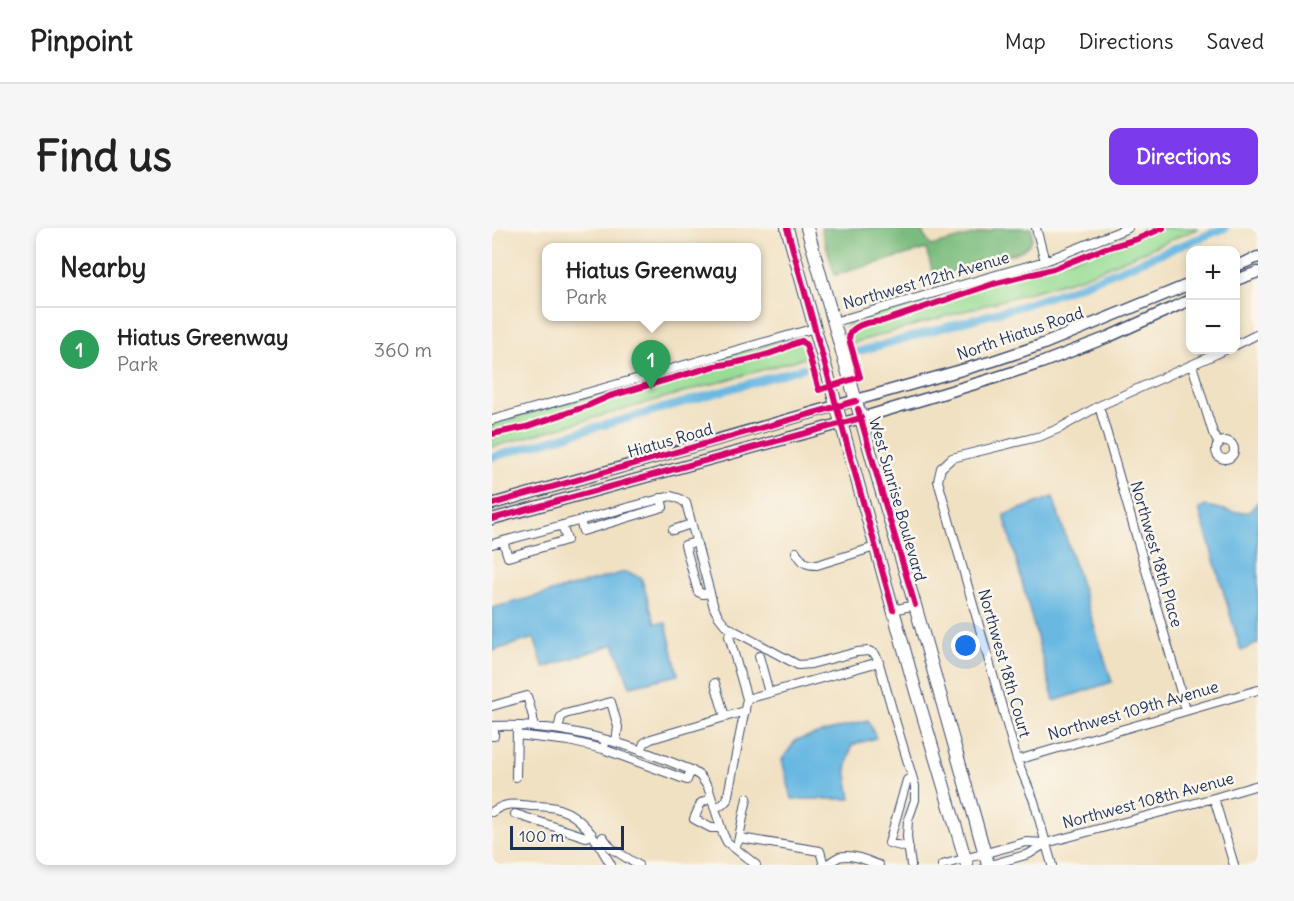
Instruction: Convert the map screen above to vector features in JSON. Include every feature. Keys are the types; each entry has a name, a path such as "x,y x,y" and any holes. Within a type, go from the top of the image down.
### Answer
{"highway":[{"name":"West Sunrise Boulevard","path":"787,228 875,547 966,862"},
{"name":"West Sunrise Boulevard","path":"807,228 988,861"}],"main road":[{"path":"1240,265 1258,258"},
{"path":"1240,279 1258,272"},
{"name":"North Hiatus Road","path":"856,400 1041,345 1186,286"},
{"name":"North Hiatus Road","path":"861,418 1041,363 1108,337 1186,302"},
{"name":"Hiatus Road","path":"492,504 856,400"},
{"name":"Hiatus Road","path":"492,519 861,418"}],"street":[{"path":"1036,228 1045,261"},
{"name":"Northwest 112th Avenue","path":"834,322 1045,261 1128,228"},
{"path":"492,420 814,328"},
{"path":"1240,343 1258,334"},
{"path":"1099,406 1216,354"},
{"path":"1192,365 1219,444"},
{"name":"Northwest 18th Court","path":"1052,865 1034,801 1017,760 938,481 941,468 952,458 1041,436 1099,406"},
{"name":"Northwest 18th Place","path":"1099,406 1186,710"},
{"path":"492,544 670,496 686,503 714,608 727,627 798,665 811,664 857,652 869,651 875,654 915,786 915,800 908,820 907,837 911,865"},
{"path":"673,530 692,524"},
{"path":"503,541 508,557 567,540 562,525"},
{"path":"796,552 803,562 817,565 875,547"},
{"path":"893,610 915,605"},
{"path":"714,807 722,805 727,800 747,699 729,636 732,629"},
{"path":"759,656 769,693"},
{"path":"747,699 879,661"},
{"path":"715,683 725,717"},
{"name":"Northwest 109th Avenue","path":"1017,760 1258,690"},
{"path":"492,706 527,696 533,717 533,727"},
{"path":"558,729 561,717 565,714 611,702 618,727 616,742"},
{"path":"641,751 643,744 651,739 745,711"},
{"path":"492,736 494,736 493,726 569,741 603,749 687,780 691,770"},
{"path":"517,730 533,727 558,729 616,742 691,770 700,776 708,787 727,842 756,865"},
{"path":"516,777 517,730"},
{"path":"603,749 606,740"},
{"path":"909,848 889,843 907,780 913,779"},
{"name":"Northwest 108th Avenue","path":"942,865 988,861 1026,842 1046,843 1258,785"},
{"path":"711,798 701,803 694,819 711,828 721,828"},
{"path":"734,848 740,837 747,798"},
{"path":"1214,798 1234,865"},
{"path":"492,812 502,805 521,805 558,808 574,815 594,838 611,865"},
{"path":"515,814 586,837 603,837 611,848 638,865"},
{"path":"740,837 820,851 825,865 847,856 879,865"}],"green space":[{"path":"821,228 921,228 931,246 995,228 1031,228 1032,238 1029,245 1013,254 974,262 935,279 926,249 835,275"},
{"path":"1144,228 1199,228 1083,277 849,344 847,331 852,320 1084,255"},
{"path":"794,337 806,344 811,356 492,447 492,424"}],"water":[{"path":"1053,497 1112,682 1054,701 1004,515"},
{"path":"1258,502 1258,643 1241,651 1199,509 1206,506 1234,512 1249,512"},
{"path":"625,572 641,577 655,623 666,623 678,675 630,686 614,644 544,668 534,638 492,651 492,608"},
{"path":"868,720 876,738 852,745 846,769 851,799 792,799 782,760 796,740"}],"waterway":[{"path":"857,352 1024,305 1074,288 1225,228"},
{"path":"492,457 803,368"}],"cycle path":[{"path":"787,228 893,610"},
{"path":"492,434 526,427 610,396 715,366 764,355 802,341 806,345 819,390 860,377 849,339 850,333 861,325 883,321 993,284 1053,269 1163,228"},
{"path":"492,504 856,401"},
{"path":"858,409 915,605"},
{"path":"492,519 861,418"}],"place":[{"name":"Hiatus Greenway","path":"651,390"}]}
